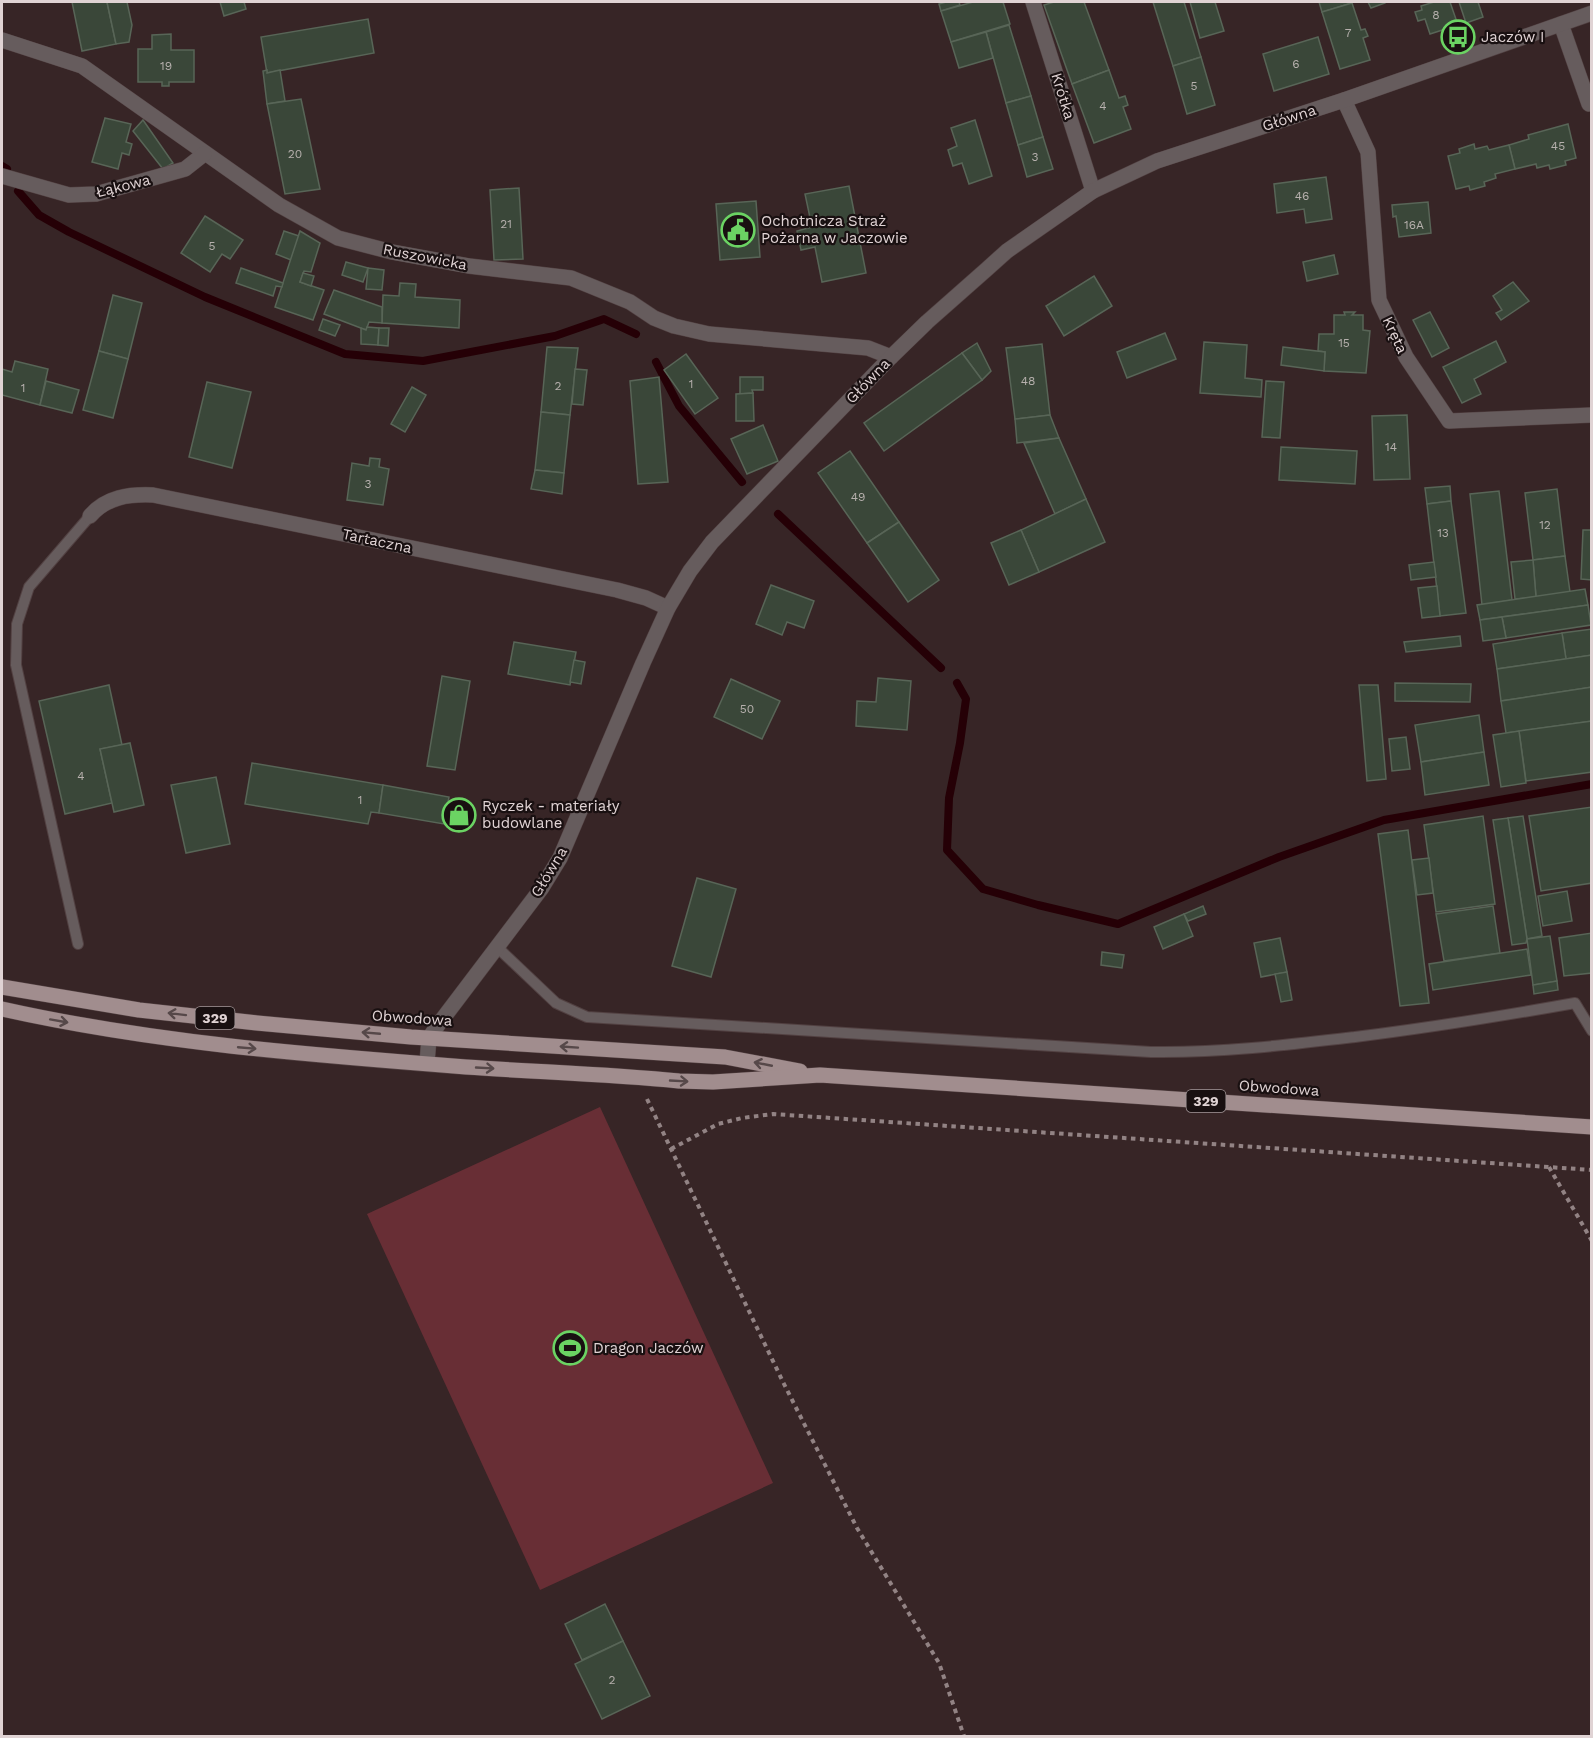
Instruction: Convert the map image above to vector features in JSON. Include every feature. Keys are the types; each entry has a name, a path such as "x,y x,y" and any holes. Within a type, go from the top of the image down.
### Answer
{"main road":[{"name":"Obwodowa","path":"2,987 139,1010 257,1023 429,1038 726,1058 820,1075 1592,1127"},
{"name":"Obwodowa","path":"2,1010 93,1028 240,1048 427,1063 713,1082 820,1075"}],"street":[{"name":"Krótka","path":"1033,2 1093,191"},
{"name":"Główna","path":"429,1038 541,889 560,858 668,608 690,571 712,542 891,357 1007,251 1093,191 1157,161 1344,100 1592,13"},
{"path":"1561,24 1589,104 1592,103"},
{"name":"Ruszowicka","path":"2,40 82,66 279,205 338,238 469,266 571,278 630,302 654,318 674,326 709,334 868,348 891,357"},
{"name":"Kręta","path":"1344,100 1368,152 1379,300 1406,357 1449,421 1592,415"},
{"name":"Łąkowa","path":"2,176 69,195 96,194 185,169 204,154"},
{"name":"Tartaczna","path":"90,516 97,508 110,500 133,494 153,495 616,590 646,598 668,608"},
{"path":"427,1063 429,1038"}],"lane":[{"path":"78,944 16,665 17,624 29,587 90,516"},
{"path":"498,948 556,1004 587,1017 1162,1053 1206,1053 1283,1046 1502,1016 1575,1003 1592,1031"}],"path":[{"path":"638,1077 784,1384 857,1528 939,1663 964,1737"},
{"path":"671,1149 718,1124 773,1114 1592,1170"},
{"path":"1549,1167 1592,1241"}],"shaded area":[{"name":"Dragon Jaczów","path":"600,1107 773,1483 540,1590 367,1214"}],"building":[{"path":"72,2 107,2 116,44 82,51"},
{"path":"107,2 127,2 132,25 129,42 116,44"},
{"path":"220,2 244,2 246,9 224,16"},
{"path":"959,2 960,5 941,11 939,4"},
{"path":"973,2 1003,2 1010,24 951,42 941,11"},
{"path":"1054,2 1084,2 1109,70 1072,84 1044,5"},
{"path":"1153,2 1184,2 1201,57 1173,66"},
{"path":"1190,2 1215,2 1224,31 1200,38"},
{"path":"1319,2 1352,2 1352,3 1322,12"},
{"path":"1368,2 1385,2 1385,3 1371,8"},
{"path":"1434,2 1450,2 1458,25 1430,34 1425,19 1418,21 1415,12 1422,10 1421,6"},
{"path":"1459,2 1478,2 1483,17 1466,23"},
{"path":"1352,3 1361,30 1365,29 1368,36 1363,38 1370,60 1340,69 1322,12"},
{"path":"368,19 374,53 267,73 261,37"},
{"path":"1009,25 1031,96 1006,103 986,32"},
{"path":"986,32 993,58 959,68 951,42"},
{"path":"171,34 171,50 194,50 194,82 169,82 169,86 162,86 162,82 138,82 138,49 152,49 152,35"},
{"path":"1318,37 1329,74 1274,91 1263,54"},
{"path":"1201,57 1215,105 1187,114 1173,66"},
{"path":"267,70 267,73 280,70 285,101 267,104 263,71"},
{"path":"1109,70 1119,98 1125,96 1128,105 1123,107 1131,129 1094,143 1072,84"},
{"path":"1031,96 1043,137 1018,145 1006,103"},
{"path":"301,99 320,189 285,194 267,104"},
{"path":"105,118 131,124 126,142 132,144 129,155 122,153 118,169 92,162"},
{"path":"143,120 173,163 163,169 133,131"},
{"path":"975,120 992,176 969,184 962,163 953,166 948,150 957,146 951,128"},
{"path":"1568,124 1576,158 1565,161 1566,165 1550,169 1549,165 1537,168 1536,164 1515,169 1509,145 1529,139 1528,135"},
{"path":"1043,137 1053,169 1027,177 1018,145"},
{"path":"1474,144 1475,149 1487,146 1489,150 1509,145 1515,169 1495,174 1496,178 1484,182 1485,186 1470,190 1469,186 1456,189 1448,156 1460,153 1459,149"},
{"path":"1326,177 1332,219 1306,223 1304,209 1277,213 1274,184"},
{"path":"849,186 866,273 822,282 815,247 801,250 797,231 812,227 805,194"},
{"path":"519,188 523,259 494,260 490,190"},
{"name":"Ochotnicza Straż Pożarna w Jaczowie","path":"756,201 760,257 720,260 716,204"},
{"path":"1428,202 1431,233 1399,237 1392,205"},
{"path":"205,216 243,240 230,259 222,254 210,272 181,253"},
{"path":"284,231 299,236 291,260 276,254"},
{"path":"300,231 320,243 311,272 304,271 300,282 324,290 313,320 275,307"},
{"path":"1334,255 1338,274 1307,281 1303,262"},
{"path":"346,262 368,268 363,282 342,275"},
{"path":"241,268 283,283 282,287 276,286 273,296 236,283"},
{"path":"368,268 384,270 382,290 366,289"},
{"path":"303,273 314,276 311,286 300,282"},
{"path":"1094,276 1112,306 1064,336 1046,306"},
{"path":"1513,282 1529,301 1501,320 1496,313 1502,310 1493,296"},
{"path":"400,283 416,284 415,297 460,300 459,328 382,323 383,295 399,296"},
{"path":"334,290 382,307 382,323 369,322 366,330 324,314"},
{"path":"113,295 142,303 128,359 99,351"},
{"path":"1344,312 1363,315 1363,330 1370,331 1366,373 1324,371 1325,352 1318,351 1319,334 1334,334 1334,315 1345,315"},
{"path":"1430,312 1449,348 1432,357 1413,320"},
{"path":"323,319 340,325 335,336 319,330"},
{"path":"367,327 379,328 378,345 361,344 361,328 366,330"},
{"path":"379,328 389,328 388,346 378,345"},
{"path":"1165,333 1176,359 1127,378 1117,352"},
{"path":"1496,341 1506,362 1474,379 1481,394 1462,403 1443,367"},
{"path":"1204,342 1247,345 1245,378 1262,380 1261,397 1200,393"},
{"path":"977,343 991,371 982,380 962,353"},
{"path":"1042,344 1050,415 1015,419 1006,348"},
{"path":"547,347 578,348 570,415 541,412"},
{"path":"1283,347 1325,352 1324,371 1281,365"},
{"path":"99,351 128,359 113,418 83,410"},
{"path":"962,353 982,380 884,451 864,423"},
{"path":"686,354 718,398 695,414 664,370"},
{"path":"15,361 48,369 40,405 2,395 2,369 12,372"},
{"path":"575,369 587,370 583,405 572,404"},
{"path":"659,377 668,482 638,484 630,381"},
{"path":"740,377 763,377 763,390 752,390 753,393 740,394"},
{"path":"46,381 79,390 72,413 40,405"},
{"path":"1266,381 1284,382 1280,438 1262,437"},
{"path":"207,382 251,392 232,468 189,457"},
{"path":"412,387 426,395 405,432 391,424"},
{"path":"753,393 754,421 736,421 736,394"},
{"path":"541,412 570,415 564,473 535,470"},
{"path":"1050,415 1059,438 1017,443 1015,419"},
{"path":"1407,415 1410,479 1374,480 1372,416"},
{"path":"763,425 778,461 747,474 731,439"},
{"path":"1059,438 1086,499 1055,514 1024,443"},
{"path":"1281,447 1357,451 1355,484 1279,480"},
{"path":"850,451 899,522 867,543 818,473"},
{"path":"370,458 380,459 379,467 389,469 383,505 347,500 352,463 369,466"},
{"path":"535,470 564,473 562,494 531,489"},
{"path":"1450,486 1451,501 1427,504 1425,488"},
{"path":"1557,489 1565,556 1533,560 1525,493"},
{"path":"1499,491 1512,600 1482,605 1470,494"},
{"path":"1086,499 1105,542 1039,572 1021,530"},
{"path":"1451,501 1466,613 1440,616 1427,504"},
{"path":"899,522 939,580 908,602 867,543"},
{"path":"1021,530 1039,572 1009,585 991,543"},
{"path":"1583,530 1592,530 1592,580 1581,579"},
{"path":"1565,556 1570,592 1536,597 1533,560"},
{"path":"1533,560 1536,597 1515,599 1511,562"},
{"path":"1434,562 1436,577 1411,580 1409,565"},
{"path":"771,585 814,601 804,628 787,622 782,635 756,624"},
{"path":"1437,586 1440,616 1422,618 1418,588"},
{"path":"1585,589 1588,605 1480,620 1477,605"},
{"path":"1588,605 1591,625 1506,638 1502,617"},
{"path":"1502,617 1506,638 1483,641 1480,620"},
{"path":"1592,629 1592,655 1566,659 1562,633"},
{"path":"1562,633 1566,659 1497,669 1493,644"},
{"path":"1460,636 1461,646 1406,652 1404,642"},
{"path":"514,642 576,652 570,685 508,674"},
{"path":"1592,655 1592,687 1501,701 1497,669"},
{"path":"574,660 585,662 581,684 570,682"},
{"path":"442,676 470,681 455,770 427,766"},
{"path":"878,678 911,681 907,730 856,726 857,701 876,702"},
{"path":"731,679 780,701 762,739 714,717"},
{"path":"1395,683 1471,684 1470,702 1395,701"},
{"path":"109,685 122,745 100,749 112,803 65,814 39,701"},
{"path":"1359,685 1378,685 1386,779 1367,781"},
{"path":"1592,687 1592,721 1506,733 1501,701"},
{"path":"1479,715 1484,752 1421,762 1415,725"},
{"path":"1592,721 1592,772 1526,781 1519,731"},
{"path":"1519,731 1526,783 1501,787 1493,735"},
{"path":"1406,737 1410,769 1392,771 1389,739"},
{"path":"130,743 144,805 114,812 100,749"},
{"path":"1484,752 1489,785 1425,795 1421,762"},
{"path":"252,763 383,785 379,813 371,812 368,824 245,804"},
{"path":"216,777 230,844 186,853 171,785"},
{"path":"383,785 449,797 444,824 379,813"},
{"path":"1592,807 1592,883 1541,891 1529,816"},
{"path":"1483,816 1495,904 1436,912 1424,825"},
{"path":"1523,816 1542,936 1527,939 1508,818"},
{"path":"1508,818 1527,939 1526,943 1512,945 1493,820"},
{"path":"1408,830 1429,1003 1400,1006 1378,834"},
{"path":"1429,858 1433,893 1417,895 1412,860"},
{"path":"697,878 736,889 711,977 672,966"},
{"path":"1567,891 1572,921 1543,926 1538,896"},
{"path":"1203,906 1206,914 1188,921 1184,914"},
{"path":"1493,906 1500,953 1444,961 1436,914"},
{"path":"1184,914 1193,936 1163,949 1154,927"},
{"path":"1592,933 1592,973 1564,976 1559,938"},
{"path":"1550,936 1557,981 1533,985 1527,939"},
{"path":"1280,938 1287,972 1261,977 1254,943"},
{"path":"1527,949 1531,975 1433,990 1429,964"},
{"path":"1102,952 1124,955 1122,968 1101,965"},
{"path":"1287,972 1292,1000 1281,1002 1275,974"},
{"path":"1557,981 1558,990 1534,994 1533,985"},
{"path":"605,1604 623,1641 582,1660 565,1624"},
{"path":"623,1641 650,1696 602,1719 575,1664"}],"waterway":[{"path":"2,166 7,169"},
{"path":"18,191 39,215 69,232 205,297 345,354 423,361 555,336 604,319 636,334"},
{"path":"656,362 679,406 742,482"},
{"path":"778,514 941,668"},
{"path":"957,683 966,699 949,798 947,850 983,889 1118,924 1279,857 1384,820 1592,784"}],"place":[{"name":"Jaczów I","path":"1458,37"},
{"name":"Ochotnicza Straż Pożarna w Jaczowie","path":"738,230"},
{"name":"Ryczek - materiały budowlane","path":"459,815"},
{"name":"Dragon Jaczów","path":"570,1348"}]}
